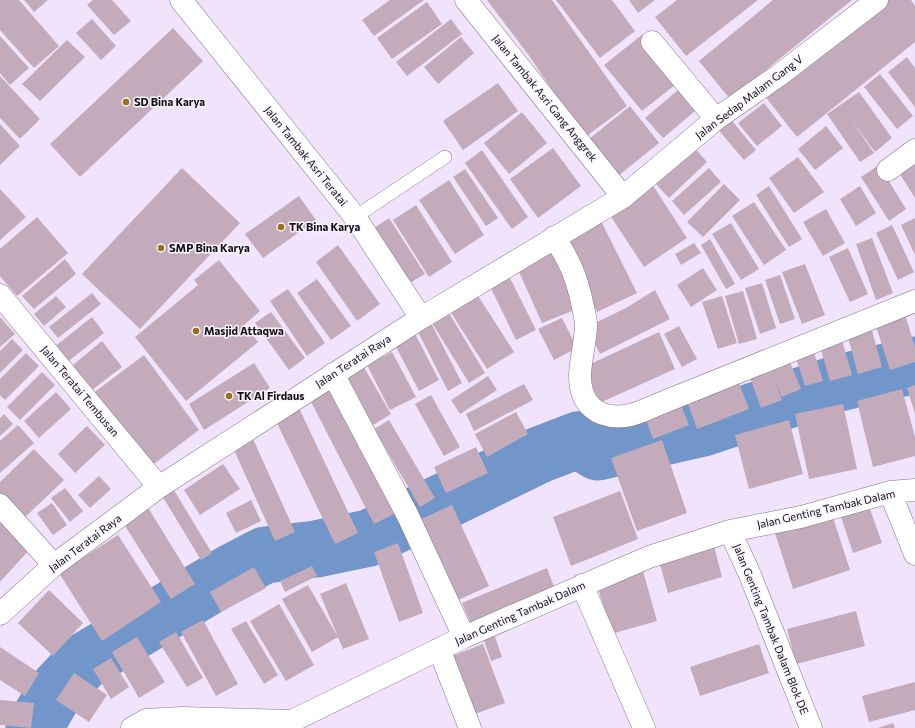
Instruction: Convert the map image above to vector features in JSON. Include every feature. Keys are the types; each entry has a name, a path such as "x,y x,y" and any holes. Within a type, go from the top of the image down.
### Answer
{"street":[{"name":"Jalan Tambak Asri Teratai","path":"181,0 355,216 421,318"},
{"name":"Jalan Tambak Asri Gang Anggrek","path":"466,0 623,197"},
{"name":"Jalan Sedap Malam Gang V","path":"623,197 716,119 778,76 877,0"},
{"path":"652,42 716,119"},
{"path":"888,170 915,150"},
{"name":"Jalan Teratai Raya","path":"0,614 54,565 159,487 421,318 623,197"},
{"path":"554,238 568,259 578,281 586,325 580,376 581,388 586,402 594,411 608,416 626,416 659,404 915,302"},
{"name":"Jalan Teratai Tembusan","path":"0,295 159,487"},
{"path":"333,374 412,524 464,637"},
{"name":"Jalan Genting Tambak Dalam","path":"143,725 211,717 293,724 464,637 649,556 730,531 801,517 890,492 915,490"},
{"path":"890,492 915,554"},
{"path":"0,505 54,565"},
{"name":"Jalan Genting Tambak Dalam Blok DE","path":"730,531 750,575 811,728"},
{"path":"582,585 644,728"},
{"path":"439,649 470,728"}],"lane":[{"path":"355,216 445,157"}],"building":[{"path":"0,0 19,0 59,46 34,68 0,30"},
{"path":"24,0 48,0 34,12"},
{"path":"93,0 112,0 131,21 114,35 87,5"},
{"path":"390,0 424,0 374,36 362,20"},
{"path":"487,0 552,0 627,106 584,138 530,57"},
{"path":"556,0 612,0 635,31 600,58"},
{"path":"629,0 655,0 638,13"},
{"path":"677,0 758,0 686,56 655,17"},
{"path":"773,0 852,0 730,99 699,61"},
{"path":"883,0 911,0 915,6 915,42 797,137 764,95"},
{"path":"427,2 442,24 392,59 377,38"},
{"path":"92,19 116,46 101,60 76,33"},
{"path":"451,19 462,34 407,76 396,62"},
{"name":"SD Bina Karya","path":"173,28 203,61 80,177 50,144"},
{"path":"643,34 680,81 642,111 604,65"},
{"path":"0,36 29,68 10,85 0,73"},
{"path":"461,37 474,53 438,84 424,67"},
{"path":"67,40 85,57 40,101 22,84"},
{"path":"907,57 915,68 915,107 888,72"},
{"path":"880,74 913,116 897,129 864,87"},
{"path":"0,76 40,119 20,139 0,118"},
{"path":"498,83 518,111 463,150 443,121"},
{"path":"684,85 701,106 663,138 645,118"},
{"path":"859,92 892,138 875,152 851,120 874,153 860,162 827,114"},
{"path":"764,103 782,126 757,146 738,123"},
{"path":"630,106 659,143 618,176 589,139"},
{"path":"522,112 547,143 509,174 484,143"},
{"path":"728,116 756,150 744,160 715,126"},
{"path":"0,124 20,146 0,165"},
{"path":"826,126 843,148 815,170 798,149"},
{"path":"693,146 707,162 669,198 655,183"},
{"path":"553,148 581,186 538,218 510,179"},
{"path":"482,150 528,217 512,229 465,163"},
{"path":"915,156 915,198 896,168"},
{"path":"798,157 824,192 794,213 769,178"},
{"path":"879,165 906,209 889,221 861,177"},
{"name":"SMP Bina Karya","path":"182,168 240,223 140,329 82,274"},
{"path":"709,168 721,182 684,215 672,201"},
{"path":"465,169 498,218 486,226 453,177"},
{"path":"449,180 484,235 455,254 419,200"},
{"path":"650,181 687,238 644,267 606,209"},
{"path":"724,184 740,200 703,237 687,222"},
{"path":"769,186 802,239 789,247 756,195"},
{"path":"860,186 876,213 856,226 840,199"},
{"path":"0,189 26,217 0,240"},
{"name":"TK Bina Karya","path":"299,196 316,220 263,258 245,234"},
{"path":"754,202 786,250 764,265 732,216"},
{"path":"416,205 452,262 429,277 393,220"},
{"path":"826,209 845,243 823,256 803,222"},
{"path":"37,217 68,253 17,296 0,276 0,249"},
{"path":"389,218 425,274 405,286 370,231"},
{"path":"915,218 915,255 901,225"},
{"path":"601,221 637,293 597,312 565,240"},
{"path":"731,223 759,269 741,280 712,234"},
{"path":"892,225 914,272 898,280 876,233"},
{"path":"872,238 893,293 876,300 856,244"},
{"path":"710,239 735,284 726,289 701,245"},
{"path":"694,243 701,253 681,265 675,254"},
{"path":"338,245 380,304 357,321 316,262"},
{"path":"550,248 577,309 542,323 515,263"},
{"path":"848,248 868,294 850,302 829,257"},
{"path":"65,259 76,274 34,309 22,296"},
{"name":"Masjid Attaqwa","path":"219,260 260,311 244,325 258,342 186,401 135,337 198,285 194,280"},
{"path":"805,264 825,315 802,324 782,272"},
{"path":"703,268 717,290 691,307 677,285"},
{"path":"507,272 536,330 516,340 488,282"},
{"path":"780,275 795,319 780,324 765,280"},
{"path":"317,279 351,326 331,340 297,293"},
{"path":"762,283 776,328 760,334 745,288"},
{"path":"288,289 325,343 307,356 270,301"},
{"path":"655,290 670,319 600,354 587,327 626,308"},
{"path":"475,291 514,352 487,369 448,308"},
{"path":"743,291 757,339 739,344 725,296"},
{"path":"92,293 101,304 58,338 49,327"},
{"path":"56,296 66,307 44,326 34,314"},
{"path":"722,296 737,343 718,349 702,302"},
{"path":"446,308 485,373 469,383 429,318"},
{"path":"904,311 915,347 915,362 890,370 874,320"},
{"path":"271,312 305,358 289,370 255,323"},
{"path":"0,317 15,334 0,347"},
{"path":"92,317 104,333 65,364 53,348"},
{"path":"562,318 577,348 554,360 538,329"},
{"path":"430,321 462,383 448,391 416,328"},
{"path":"870,323 882,367 858,374 846,330"},
{"path":"679,326 697,359 682,367 664,334"},
{"path":"413,330 439,380 419,391 393,341"},
{"path":"659,332 675,369 595,405 582,368"},
{"path":"12,339 23,350 0,373 0,351"},
{"path":"842,340 852,375 830,381 820,346"},
{"path":"102,341 122,367 92,390 73,365"},
{"path":"813,349 823,381 805,386 795,355"},
{"path":"392,352 416,397 390,410 367,365"},
{"path":"26,353 39,366 5,400 0,395 0,379"},
{"path":"144,355 199,430 147,469 92,394"},
{"path":"788,357 801,389 782,397 775,380 782,400 761,408 748,372"},
{"name":"TK Al Firdaus","path":"254,363 270,388 204,430 189,404"},
{"path":"362,364 391,414 373,425 343,375"},
{"path":"42,372 55,385 20,420 7,407"},
{"path":"488,376 497,390 460,414 451,400"},
{"path":"737,378 749,409 697,429 686,398"},
{"path":"329,383 396,513 374,524 307,394"},
{"path":"524,384 533,400 474,431 466,414"},
{"path":"915,385 915,414 907,388"},
{"path":"902,389 915,437 915,456 873,467 857,401"},
{"path":"56,392 71,409 39,438 24,421"},
{"path":"431,395 460,447 444,456 415,404"},
{"path":"679,400 689,425 653,439 644,414"},
{"path":"843,404 857,469 809,479 795,414"},
{"path":"299,408 358,533 335,544 275,419"},
{"path":"516,412 528,434 487,457 475,434"},
{"path":"4,414 13,424 0,436 0,418"},
{"path":"389,420 435,498 420,507 374,429"},
{"path":"789,420 803,474 749,489 735,435"},
{"path":"18,425 34,443 0,473 0,441"},
{"path":"87,426 105,445 75,473 58,454"},
{"path":"250,432 295,532 275,541 230,441"},
{"path":"662,440 687,513 637,531 611,458"},
{"path":"476,447 488,473 446,493 434,467"},
{"path":"34,449 64,480 19,523 0,503 0,482"},
{"path":"223,464 240,489 200,515 184,490"},
{"path":"99,476 111,489 90,508 78,495"},
{"path":"172,487 212,553 201,560 161,494"},
{"path":"65,488 83,511 70,522 51,498"},
{"path":"620,491 638,539 571,566 553,517"},
{"path":"251,500 261,521 236,533 226,513"},
{"path":"867,501 882,543 853,553 839,511"},
{"path":"52,503 67,525 53,535 37,513"},
{"path":"452,505 489,586 456,601 419,520"},
{"path":"147,506 195,584 171,599 122,521"},
{"path":"831,511 850,570 793,589 774,530"},
{"path":"0,522 30,549 0,582"},
{"path":"118,535 161,602 102,641 59,573"},
{"path":"713,542 722,577 668,593 658,557"},
{"path":"398,543 423,613 399,622 374,552"},
{"path":"312,566 317,576 285,592 280,581"},
{"path":"254,567 266,588 221,612 210,592"},
{"path":"547,568 556,592 472,626 462,603"},
{"path":"643,571 657,621 611,634 597,584"},
{"path":"346,583 369,639 343,649 320,594"},
{"path":"308,585 338,637 312,652 282,599"},
{"path":"49,590 83,623 53,656 18,623"},
{"path":"279,604 314,665 286,681 250,621"},
{"path":"856,611 865,646 796,664 787,629"},
{"path":"203,620 238,684 216,696 181,632"},
{"path":"246,621 278,675 264,684 231,629"},
{"path":"492,628 502,657 491,661 481,631"},
{"path":"176,632 203,678 187,687 159,642"},
{"path":"137,637 165,682 139,698 112,652"},
{"path":"483,644 505,703 475,714 452,656"},
{"path":"759,644 769,673 700,696 690,667"},
{"path":"0,647 39,673 25,696 0,680"},
{"path":"111,658 129,687 111,699 93,669"},
{"path":"74,673 107,695 89,722 56,700"},
{"path":"915,682 915,710 869,722 862,696"},
{"path":"0,700 34,703 31,728 0,725"},
{"path":"893,723 895,728 878,728"}],"waterway":[{"path":"34,728 55,692 83,662 234,571 265,555 316,549 369,538 539,455 578,440 598,452 703,428 839,383 915,365"}],"place":[{"name":"SD Bina Karya","path":"126,102"},
{"name":"TK Bina Karya","path":"281,227"},
{"name":"SMP Bina Karya","path":"161,248"},
{"name":"Masjid Attaqwa","path":"196,331"},
{"name":"TK Al Firdaus","path":"229,396"}]}
